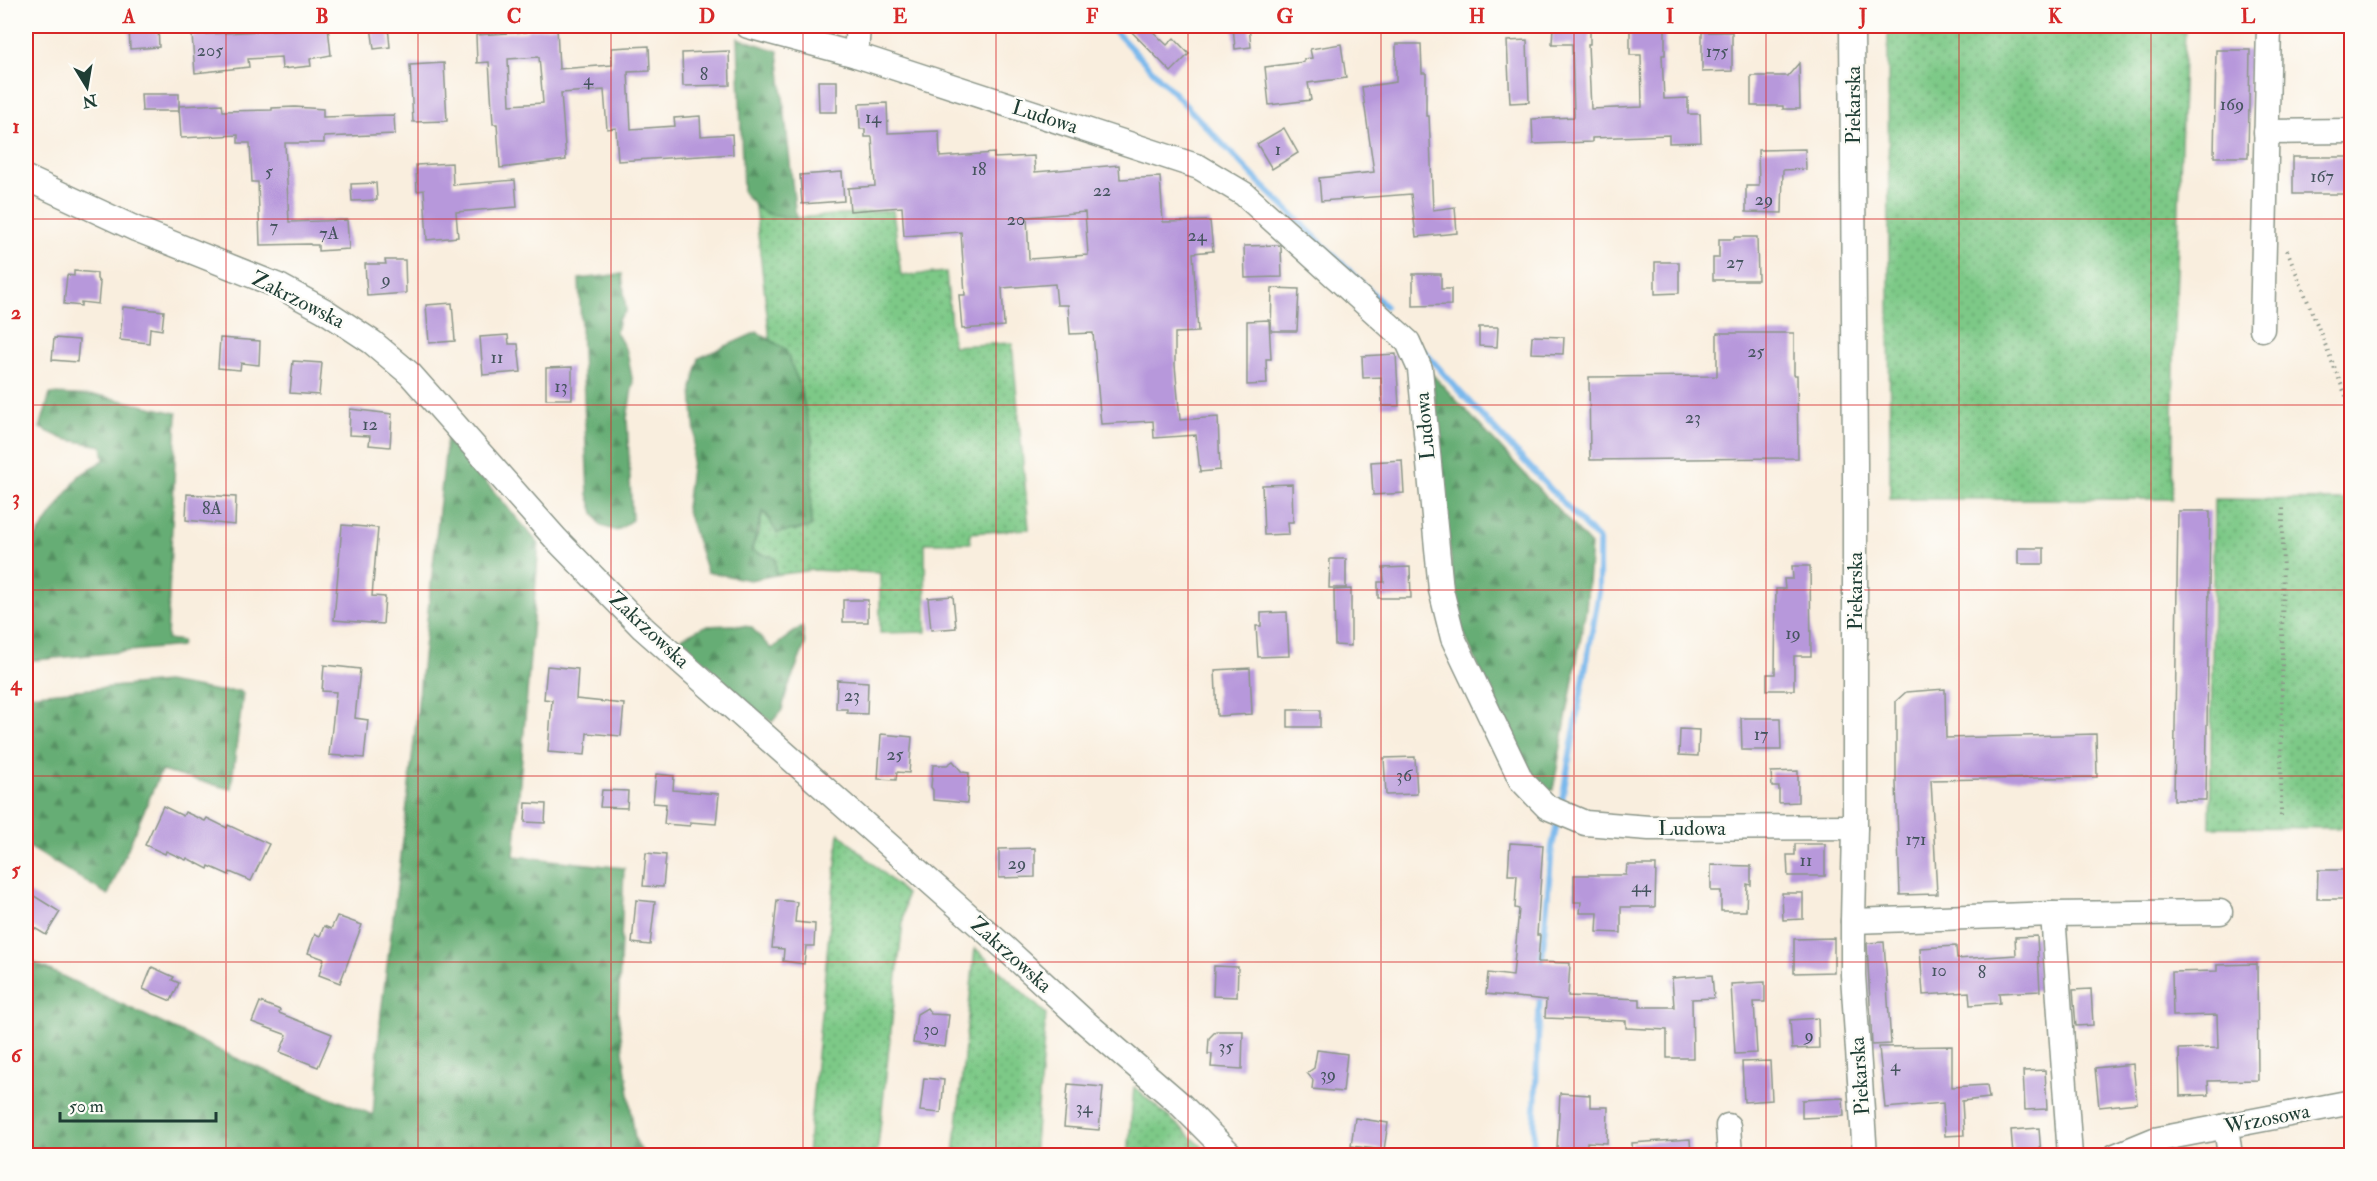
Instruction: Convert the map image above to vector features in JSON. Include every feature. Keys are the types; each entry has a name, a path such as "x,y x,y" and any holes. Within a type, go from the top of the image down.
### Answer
{"street":[{"name":"Ludowa","path":"748,26 856,56 1199,167 1244,194 1408,342 1420,369 1441,590 1453,638 1521,780 1547,807 1585,823 1649,828 1855,827"},
{"path":"856,56 858,26"},
{"name":"Piekarska","path":"1852,26 1855,827 1852,921 1853,975 1865,1155"},
{"path":"2262,329 2269,26"},
{"path":"2266,132 2352,131"},
{"name":"Zakrzowska","path":"26,178 136,229 281,288 325,311 372,342 410,374 556,539 643,628 1179,1103 1232,1155"},
{"path":"1852,921 2053,914 2220,912"},
{"path":"2053,914 2070,1155"},
{"name":"Wrzosowa","path":"2115,1155 2154,1140 2352,1102"},
{"path":"1728,1126 1730,1155"},
{"path":"2226,1126 2230,1155"}],"path":[{"path":"2264,228 2281,233 2352,411"},
{"path":"2281,816 2283,508"}],"green space":[{"path":"1888,26 2185,26 2174,357 2172,499 1890,499"},
{"path":"738,38 778,51 796,218 766,213 755,206 743,192"},
{"path":"755,207 775,216 796,218 893,210 901,276 946,272 953,346 1012,343 1029,529 970,533 970,543 925,543 926,632 880,633 880,573 812,570 776,575 775,558 751,551 759,531 763,510 811,527 812,438 785,349 770,340"},
{"path":"622,274 626,311 619,318 616,332 627,352 633,383 627,418 632,520 617,531 601,526 588,494 579,279"},
{"path":"757,332 785,349 800,386 812,438 811,527 777,533 763,511 751,551 775,558 776,575 750,580 707,572 686,508 695,436 692,388 699,358"},
{"path":"1432,374 1591,545 1586,609 1553,790 1544,791 1526,772 1461,627 1453,582"},
{"path":"50,394 102,396 177,413 167,639 182,641 181,646 26,661 26,551 79,476 104,460 102,446 64,439 40,428"},
{"path":"447,437 539,544 514,856 624,868 618,1013 635,1139 644,1155 26,1155 26,959 242,1061 373,1115 381,1013 404,832"},
{"path":"2214,499 2351,500 2351,828 2210,827"},
{"path":"705,626 751,627 771,649 802,626 805,645 787,690 782,710 772,722 724,688 681,638"},
{"path":"166,682 218,691 240,691 243,694 231,789 161,771 108,895 26,845 26,695"},
{"path":"839,833 906,894 877,1155 807,1155"},
{"path":"975,948 1046,1014 1034,1155 954,1155"},
{"path":"1134,1087 1212,1155 1128,1155"}],"building":[{"path":"129,26 158,26 159,47 130,49"},
{"path":"371,26 388,26 390,47 374,49"},
{"path":"1126,26 1147,26 1167,45 1174,38 1189,54 1171,72"},
{"path":"1233,26 1249,26 1251,47 1235,49"},
{"path":"1553,26 1590,26 1590,44 1588,44 1591,109 1642,107 1641,55 1630,55 1630,26 1665,26 1665,55 1662,55 1664,99 1688,98 1688,114 1700,114 1701,142 1669,143 1669,135 1592,138 1592,142 1533,144 1532,119 1574,117 1572,44 1552,44"},
{"path":"328,27 331,55 310,59 311,66 282,69 281,57 248,59 249,67 195,73 192,35"},
{"path":"557,27 559,69 612,65 612,48 649,46 650,71 628,72 631,129 675,126 674,118 700,116 701,136 732,134 733,154 618,161 616,128 607,129 604,90 561,93 566,160 500,168 497,124 493,124 489,62 477,63 476,35 527,32 527,30","holes":["539,57 543,103 510,105 508,59"]},
{"path":"1702,32 1732,32 1732,71 1702,72"},
{"path":"1527,40 1529,102 1510,103 1507,41"},
{"path":"1341,44 1346,78 1308,83 1311,100 1269,105 1265,67 1304,62 1304,59 1312,58 1310,49"},
{"path":"1396,44 1421,44 1422,73 1426,73 1426,116 1429,116 1433,210 1455,207 1457,233 1416,237 1411,194 1321,201 1319,178 1374,172 1362,87 1396,82"},
{"path":"2216,50 2250,50 2248,157 2214,157"},
{"path":"729,51 730,85 683,86 682,53"},
{"path":"444,63 447,121 413,122 410,65"},
{"path":"1799,63 1800,109 1783,109 1783,106 1751,106 1751,76 1788,76"},
{"path":"818,81 837,81 837,112 819,112"},
{"path":"141,94 179,94 179,111 142,111"},
{"path":"887,103 888,133 939,131 940,157 994,153 994,158 1034,156 1035,172 1119,165 1120,179 1160,177 1163,222 1210,221 1213,251 1193,253 1198,332 1175,333 1175,365 1180,420 1218,417 1220,470 1200,472 1196,435 1154,438 1153,421 1101,424 1093,333 1070,334 1068,305 1057,305 1055,284 1002,288 1004,326 962,329 959,295 965,295 961,232 904,236 902,207 850,211 848,188 875,186 872,137 865,137 865,129 860,129 859,104","holes":["1085,212 1088,255 1029,259 1027,217"]},
{"path":"222,104 223,111 295,107 323,109 323,117 394,115 395,134 324,137 324,143 285,143 289,222 347,220 349,249 318,251 318,245 310,244 260,245 258,182 252,182 250,143 238,143 238,135 181,138 179,106"},
{"path":"1284,128 1298,153 1272,169 1257,144"},
{"path":"1805,149 1806,169 1783,170 1782,213 1746,212 1746,186 1759,186 1758,150"},
{"path":"2293,157 2352,157 2352,194 2293,194"},
{"path":"452,163 453,185 515,180 517,207 456,212 458,237 427,240 424,190 417,191 416,165"},
{"path":"842,172 844,201 802,204 800,175"},
{"path":"376,183 377,200 352,201 351,184"},
{"path":"1734,237 1757,237 1758,280 1713,280 1713,258 1719,258 1719,239 1734,239"},
{"path":"1279,245 1281,247 1282,277 1245,278 1244,246"},
{"path":"385,260 405,260 406,293 367,296 365,264 386,264"},
{"path":"1655,262 1679,262 1679,293 1655,294"},
{"path":"74,271 97,273 100,283 98,304 81,302 81,306 64,304 67,275 74,276"},
{"path":"1413,274 1441,274 1441,289 1451,289 1451,305 1413,306"},
{"path":"1272,288 1299,289 1297,331 1271,331"},
{"path":"452,303 455,341 429,343 426,305"},
{"path":"123,307 164,311 162,330 150,328 149,343 120,340"},
{"path":"1269,320 1271,359 1266,359 1267,384 1247,385 1247,321"},
{"path":"1479,327 1498,327 1497,347 1479,346"},
{"path":"1717,333 1794,333 1798,458 1590,460 1589,377 1717,376"},
{"path":"508,335 509,344 518,344 521,372 483,375 480,337"},
{"path":"1532,336 1564,337 1563,354 1531,353"},
{"path":"54,338 79,340 77,362 52,360"},
{"path":"220,338 260,341 259,365 241,363 240,370 218,368"},
{"path":"1396,354 1399,406 1382,406 1381,377 1363,378 1362,356"},
{"path":"293,361 322,363 319,395 290,393"},
{"path":"572,367 572,399 546,399 546,368"},
{"path":"350,409 392,414 390,447 369,445 370,436 349,435"},
{"path":"1402,460 1404,493 1373,495 1371,462"},
{"path":"1292,484 1293,522 1288,522 1289,534 1264,535 1262,485"},
{"path":"187,494 236,497 235,525 186,520"},
{"path":"2178,511 2210,511 2206,800 2174,800"},
{"path":"342,525 378,528 372,596 385,597 383,624 334,620"},
{"path":"2018,548 2044,548 2044,564 2018,564"},
{"path":"1330,559 1346,559 1346,588 1329,588"},
{"path":"1792,566 1810,566 1811,656 1794,656 1794,690 1767,690 1767,674 1775,674 1776,589 1785,589 1784,579 1793,579"},
{"path":"1410,567 1411,598 1378,598 1378,582 1384,582 1383,568"},
{"path":"1351,589 1351,646 1335,645 1334,590"},
{"path":"953,596 956,628 931,630 928,598"},
{"path":"843,600 868,600 868,622 843,622"},
{"path":"1287,612 1289,656 1258,657 1256,626 1261,626 1261,613"},
{"path":"324,665 360,669 355,718 368,720 364,758 329,755 336,692 322,691"},
{"path":"547,666 578,669 576,699 624,704 621,736 587,733 585,755 548,752 552,700 544,699"},
{"path":"1250,668 1252,714 1217,716 1215,670"},
{"path":"837,680 868,682 867,714 847,713 847,709 836,709"},
{"path":"1945,689 1946,738 2096,734 2097,777 1931,780 1937,894 1900,895 1896,701 1906,692"},
{"path":"1288,710 1320,710 1320,727 1288,727"},
{"path":"1741,718 1780,718 1781,750 1742,750"},
{"path":"1680,729 1699,730 1698,756 1679,755"},
{"path":"881,734 912,737 909,773 897,772 896,780 878,779"},
{"path":"1415,757 1417,794 1386,795 1384,758"},
{"path":"953,761 962,772 969,773 967,803 933,800 931,787 933,765 947,765"},
{"path":"1798,771 1798,802 1779,803 1779,787 1772,787 1771,772"},
{"path":"656,774 674,776 673,790 719,794 716,824 690,822 690,826 664,824 666,804 653,803"},
{"path":"602,790 628,791 627,808 600,807"},
{"path":"526,803 546,804 545,823 525,822"},
{"path":"163,806 183,816 185,812 205,821 207,818 227,828 228,825 269,844 251,881 209,866 208,869 187,858 186,860 166,851 165,854 145,845"},
{"path":"1510,843 1543,845 1537,935 1540,935 1538,962 1570,963 1568,996 1640,999 1640,1007 1674,1007 1672,978 1712,975 1714,998 1692,999 1693,1058 1667,1058 1667,1030 1626,1028 1626,1021 1545,1018 1546,1000 1486,994 1488,973 1513,976 1519,909 1515,908 1517,875 1508,875"},
{"path":"1795,844 1825,844 1825,876 1788,876 1787,855 1795,855"},
{"path":"1035,848 1035,877 999,878 999,849"},
{"path":"646,853 666,855 663,887 643,886"},
{"path":"1627,865 1656,865 1655,907 1621,907 1621,933 1597,932 1598,913 1580,913 1581,902 1574,902 1574,875 1626,875"},
{"path":"1711,865 1751,866 1751,885 1747,884 1746,911 1721,911 1721,891 1711,891"},
{"path":"2318,870 2352,870 2352,899 2317,899"},
{"path":"26,891 60,912 46,935 26,923"},
{"path":"1782,893 1803,893 1803,919 1783,920"},
{"path":"636,900 655,902 650,945 632,943"},
{"path":"777,900 797,902 795,922 815,924 814,946 806,946 804,964 783,961 784,949 772,948"},
{"path":"337,916 362,925 340,983 319,975 324,959 308,953 315,934 320,936 324,926 331,929"},
{"path":"2037,936 2040,991 1999,993 2000,1003 1970,1005 1969,992 1923,995 1920,948 1956,946 1957,959 2016,955 2015,937"},
{"path":"1834,938 1834,972 1794,973 1794,939"},
{"path":"1884,942 1891,1044 1872,1045 1867,943"},
{"path":"2257,964 2258,1080 2208,1081 2209,1095 2180,1096 2179,1049 2218,1048 2217,1015 2173,1016 2172,972 2217,971 2217,965"},
{"path":"1214,966 1238,967 1237,997 1213,996"},
{"path":"152,967 174,977 172,980 179,983 171,1001 143,989"},
{"path":"1765,982 1765,1002 1754,1002 1757,1053 1735,1054 1731,984"},
{"path":"2091,989 2093,1025 2076,1026 2073,990"},
{"path":"260,1002 280,1010 279,1013 332,1034 318,1067 280,1052 287,1035 252,1022"},
{"path":"927,1008 931,1014 949,1015 945,1047 913,1043 917,1014"},
{"path":"1818,1018 1819,1048 1792,1049 1790,1020"},
{"path":"1216,1031 1243,1031 1242,1069 1211,1067 1212,1054 1208,1054 1209,1038"},
{"path":"1952,1046 1952,1087 1987,1085 1989,1098 1962,1101 1964,1135 1945,1136 1943,1103 1885,1108 1879,1047"},
{"path":"1317,1050 1347,1054 1343,1092 1312,1089 1313,1080 1307,1073 1314,1068"},
{"path":"1770,1061 1772,1100 1744,1102 1742,1062"},
{"path":"2133,1064 2137,1103 2099,1107 2095,1068"},
{"path":"2045,1070 2047,1109 2025,1110 2023,1071"},
{"path":"924,1078 944,1080 941,1113 920,1111"},
{"path":"1068,1084 1103,1087 1099,1130 1064,1127"},
{"path":"1560,1093 1590,1095 1590,1107 1608,1107 1607,1143 1587,1142 1587,1150 1557,1149"},
{"path":"1843,1098 1844,1116 1802,1118 1802,1100"},
{"path":"1355,1118 1388,1123 1384,1150 1351,1146"},
{"path":"2039,1128 2041,1155 2013,1155 2011,1130"},
{"path":"1690,1139 1691,1155 1633,1155 1632,1143"}],"waterway":[{"path":"1110,26 1256,179 1385,306"},
{"path":"1423,350 1599,541 1599,592 1562,800"},
{"path":"1541,970 1552,847 1557,824"},
{"path":"1533,1156 1540,992"}]}
